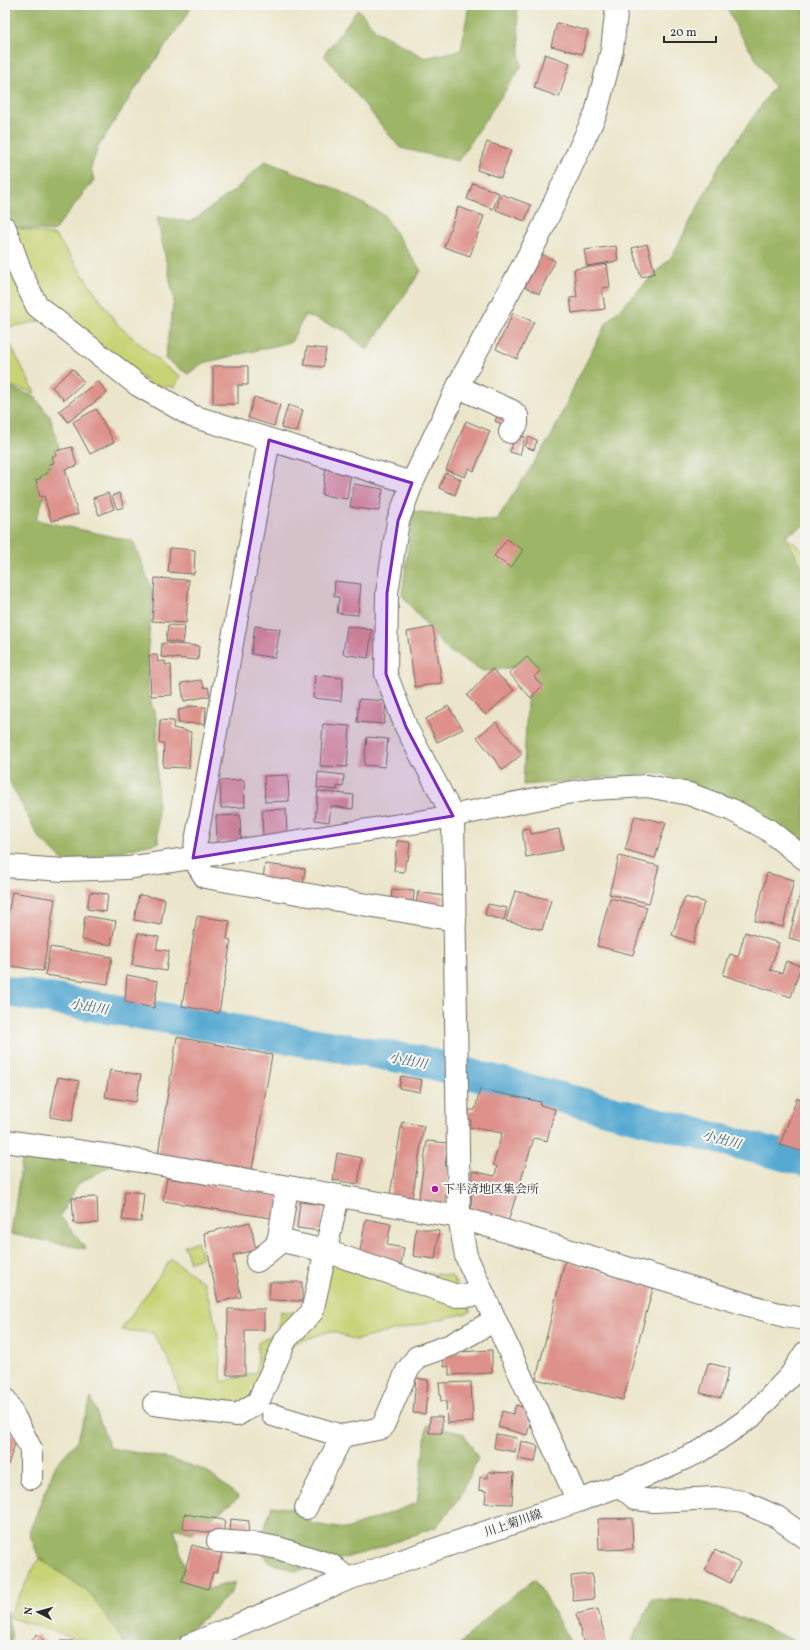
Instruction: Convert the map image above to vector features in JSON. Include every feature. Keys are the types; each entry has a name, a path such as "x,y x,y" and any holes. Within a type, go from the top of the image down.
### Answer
{"street":[{"path":"578,1501 466,1256 459,1217 453,816 406,727 386,674 387,593 398,521 412,483 458,387 539,236 596,113 612,50 617,5"},
{"path":"5,228 22,275 37,306 138,385 192,416 412,483"},
{"path":"458,387 512,411 517,416 517,424 510,432"},
{"path":"269,440 193,858 204,877 455,920"},
{"path":"5,866 64,870 128,868 453,816 592,789 646,786 689,794 732,810 767,829 805,859"},
{"path":"5,1141 111,1156 459,1217 785,1316 805,1319"},
{"path":"258,1261 278,1244 287,1187"},
{"path":"154,1404 237,1415 258,1402 286,1339 312,1312 338,1196"},
{"path":"278,1240 326,1251 457,1296 483,1295"},
{"path":"273,1415 342,1436 382,1428 407,1371 417,1357 451,1345 495,1320"},
{"name":"川上菊川線","path":"190,1645 348,1579 578,1501 643,1477 701,1451 750,1417 791,1375 805,1353"},
{"path":"5,1399 31,1449 31,1478"},
{"path":"306,1508 342,1436"},
{"path":"619,1485 636,1499 654,1501 716,1498 743,1502 777,1517 805,1537"},
{"path":"218,1541 257,1544 278,1548 331,1564 348,1579"}],"highlighted area":[{"path":"269,440 412,483 398,521 387,593 386,674 406,727 453,816 193,858"}],"green space":[{"path":"5,5 192,5 187,15 134,91 98,147 91,168 94,180 53,232 12,227 5,197"},
{"path":"469,5 517,5 521,67 458,161 400,148 324,55 358,9 376,31 425,58 461,50"},
{"path":"726,5 805,5 805,525 785,536 805,574 805,845 736,800 660,773 523,785 529,665 483,671 446,649 402,595 413,511 496,521 552,435 576,382 607,322 672,256 721,163 774,87 738,31"},
{"path":"265,161 336,189 384,215 421,271 367,350 344,330 305,315 291,342 203,363 188,374 165,359 174,299 157,217 191,222 235,190"},
{"path":"12,227 56,236 118,325 166,367 180,376 175,387 152,385 59,317 5,328 5,258"},
{"path":"5,334 35,393 5,384"},
{"path":"5,385 35,397 50,417 60,451 36,520 133,541 153,592 147,657 149,696 157,721 158,843 66,863 39,838 5,773"},
{"path":"785,536 805,552 805,573"},
{"path":"23,1153 112,1165 78,1184 60,1216 86,1249 11,1234"},
{"path":"197,1241 202,1258 190,1262 184,1246"},
{"path":"171,1259 204,1283 217,1328 222,1382 257,1372 258,1343 277,1331 281,1311 300,1314 326,1259 452,1276 471,1312 356,1340 331,1331 292,1344 263,1404 184,1405 169,1360 153,1333 121,1330"},
{"path":"91,1398 110,1448 166,1458 205,1470 239,1497 192,1533 174,1528 188,1580 208,1589 235,1582 230,1594 190,1630 160,1645 126,1645 90,1593 39,1558 29,1533 55,1466 77,1441"},
{"path":"427,1425 464,1434 478,1458 459,1499 436,1527 370,1551 297,1571 269,1562 258,1546 272,1506 300,1510 312,1524 346,1529 417,1503"},
{"path":"39,1558 63,1571 90,1593 126,1645 96,1645 8,1617"},
{"path":"535,1579 572,1645 459,1645 495,1610"},
{"path":"652,1599 701,1601 805,1645 630,1645"},
{"path":"6,1610 12,1636 11,1645 5,1645"}],"building":[{"path":"557,23 588,31 582,54 551,46"},
{"path":"545,54 570,63 559,97 534,88"},
{"path":"487,142 511,150 501,178 477,170"},
{"path":"473,183 499,193 493,209 467,199"},
{"path":"501,194 531,205 525,221 496,210"},
{"path":"458,207 484,216 470,256 444,247"},
{"path":"647,244 655,273 641,277 632,248"},
{"path":"616,246 618,261 587,266 584,250"},
{"path":"541,254 555,261 539,294 525,287"},
{"path":"607,264 610,287 602,288 605,309 572,313 570,298 577,297 574,269"},
{"path":"513,313 534,322 517,359 496,349"},
{"path":"307,347 326,349 323,367 304,365"},
{"path":"213,366 248,366 248,385 238,385 238,404 213,404"},
{"path":"73,369 84,382 64,400 52,387"},
{"path":"98,381 107,393 68,422 59,411"},
{"path":"254,397 280,405 274,426 248,418"},
{"path":"288,405 303,410 297,432 281,428"},
{"path":"96,409 114,442 90,454 73,422"},
{"path":"498,414 508,418 505,426 495,421"},
{"path":"466,421 490,431 474,471 469,468 465,477 446,470"},
{"path":"516,434 525,437 520,455 510,452"},
{"path":"528,437 537,440 534,450 525,447"},
{"path":"72,447 77,466 65,469 78,514 51,521 44,496 40,497 36,480 41,478 40,476 48,473 47,470 50,469 49,464 54,463 52,456 56,456 55,451"},
{"path":"326,467 351,471 347,499 322,495"},
{"path":"445,473 461,479 455,495 439,488"},
{"path":"354,484 383,489 379,511 350,507"},
{"path":"108,493 114,509 99,515 93,498"},
{"path":"119,493 124,507 117,509 112,496"},
{"path":"507,539 523,550 511,568 494,556"},
{"path":"170,548 195,550 194,574 168,572"},
{"path":"155,578 189,580 186,623 152,621"},
{"path":"335,581 361,584 358,615 337,613 339,597 334,596"},
{"path":"168,625 185,626 183,643 166,641"},
{"path":"255,626 280,629 275,658 251,654"},
{"path":"347,626 372,630 368,658 343,654"},
{"path":"433,627 442,683 415,687 407,632"},
{"path":"162,643 199,646 198,660 161,657"},
{"path":"149,655 157,655 158,662 165,661 166,665 171,665 172,695 151,696"},
{"path":"527,657 540,671 534,677 542,686 531,698 509,673"},
{"path":"492,669 514,690 486,715 467,696"},
{"path":"315,675 343,678 341,701 313,698"},
{"path":"201,680 205,688 208,687 210,696 184,701 181,683"},
{"path":"359,699 386,701 384,724 357,722"},
{"path":"188,706 206,707 205,724 178,723 179,710 188,708"},
{"path":"448,706 463,729 437,742 426,719"},
{"path":"160,720 174,721 173,728 191,732 189,768 163,767 164,743 159,743"},
{"path":"496,722 522,754 503,770 477,737"},
{"path":"323,724 350,726 347,767 320,766"},
{"path":"367,737 388,739 385,767 364,765"},
{"path":"318,772 344,775 343,787 337,786 337,790 317,788"},
{"path":"288,775 289,801 265,802 264,776"},
{"path":"244,780 245,807 221,808 220,781"},
{"path":"318,791 354,795 353,809 331,806 329,822 315,820"},
{"path":"286,809 287,836 263,837 262,810"},
{"path":"240,815 241,841 217,842 216,816"},
{"path":"635,816 666,823 655,858 625,850"},
{"path":"530,828 531,834 559,829 563,850 526,857 522,829"},
{"path":"397,841 410,842 408,860 406,859 404,872 394,871"},
{"path":"619,856 659,866 649,903 609,894"},
{"path":"265,864 305,869 303,884 263,879"},
{"path":"767,873 794,880 783,927 755,921"},
{"path":"392,889 414,891 413,904 391,901"},
{"path":"801,890 805,891 805,942 789,938"},
{"path":"515,891 551,900 542,930 506,921"},
{"path":"12,892 55,899 43,971 5,965 5,915 8,916"},
{"path":"90,892 108,894 106,912 87,909"},
{"path":"418,892 444,896 442,909 416,904"},
{"path":"139,895 165,899 161,925 134,920"},
{"path":"685,897 704,902 693,943 672,935"},
{"path":"610,898 647,907 633,955 597,946"},
{"path":"488,904 507,908 504,920 485,915"},
{"path":"85,916 116,921 111,945 82,940"},
{"path":"197,916 230,921 227,939 231,940 219,1013 182,1006"},
{"path":"745,932 779,943 770,970 782,973 786,961 801,966 791,997 723,975 730,954 738,957"},
{"path":"138,933 159,937 156,949 169,951 166,971 132,965"},
{"path":"50,947 112,957 108,984 45,975"},
{"path":"127,975 158,981 154,1008 125,1002"},
{"path":"177,1037 272,1055 252,1170 158,1154"},
{"path":"110,1070 141,1075 136,1102 105,1097"},
{"path":"401,1076 422,1080 420,1092 399,1088"},
{"path":"58,1077 79,1081 72,1121 50,1117"},
{"path":"480,1089 541,1102 540,1105 555,1109 547,1141 534,1138 507,1225 471,1214 472,1171 495,1176 497,1166 493,1165 502,1133 469,1127 471,1120 469,1120 469,1110 475,1110"},
{"path":"797,1098 805,1100 804,1152 780,1145"},
{"path":"402,1122 424,1126 412,1199 390,1195"},
{"path":"427,1141 448,1143 445,1166 449,1166 444,1207 418,1203"},
{"path":"337,1153 362,1158 358,1184 333,1180"},
{"path":"167,1178 281,1196 277,1219 163,1201"},
{"path":"125,1191 144,1193 141,1222 122,1220"},
{"path":"97,1197 98,1223 74,1224 72,1198"},
{"path":"300,1202 324,1205 321,1231 297,1228"},
{"path":"366,1219 391,1224 387,1245 404,1248 400,1269 358,1261"},
{"path":"250,1222 256,1250 233,1255 241,1297 218,1302 204,1233"},
{"path":"416,1228 439,1231 435,1259 413,1256"},
{"path":"565,1261 653,1288 623,1400 536,1379"},
{"path":"270,1282 302,1282 302,1301 269,1300"},
{"path":"228,1309 264,1309 264,1330 245,1330 245,1375 227,1375"},
{"path":"492,1350 492,1373 449,1375 449,1366 444,1367 443,1353"},
{"path":"708,1363 729,1368 721,1398 700,1393"},
{"path":"416,1378 428,1380 425,1414 413,1413"},
{"path":"471,1382 473,1422 447,1423 446,1401 441,1401 439,1383"},
{"path":"516,1405 525,1408 524,1413 528,1414 527,1419 531,1420 527,1435 498,1427 502,1411 513,1414"},
{"path":"430,1417 442,1417 442,1433 429,1433"},
{"path":"5,1426 17,1438 5,1474"},
{"path":"496,1434 517,1438 515,1452 494,1448"},
{"path":"521,1441 538,1446 535,1462 518,1459"},
{"path":"488,1472 514,1473 512,1504 485,1503 486,1491 479,1490 480,1477 488,1478"},
{"path":"184,1514 225,1520 223,1534 183,1529"},
{"path":"632,1518 633,1549 599,1550 598,1519"},
{"path":"231,1519 249,1521 248,1536 230,1535"},
{"path":"192,1545 222,1553 216,1573 213,1572 208,1589 182,1581"},
{"path":"715,1550 740,1563 730,1583 705,1570"},
{"path":"592,1574 594,1599 573,1601 571,1576"},
{"path":"598,1609 607,1645 584,1645 576,1614"},
{"path":"37,1634 45,1641 42,1645 28,1645"},
{"path":"61,1641 73,1641 73,1645 61,1645"}],"waterway":[{"name":"小出川","path":"5,991 420,1061 805,1161"}],"place":[{"name":"下半済地区集会所","path":"435,1189"}]}
